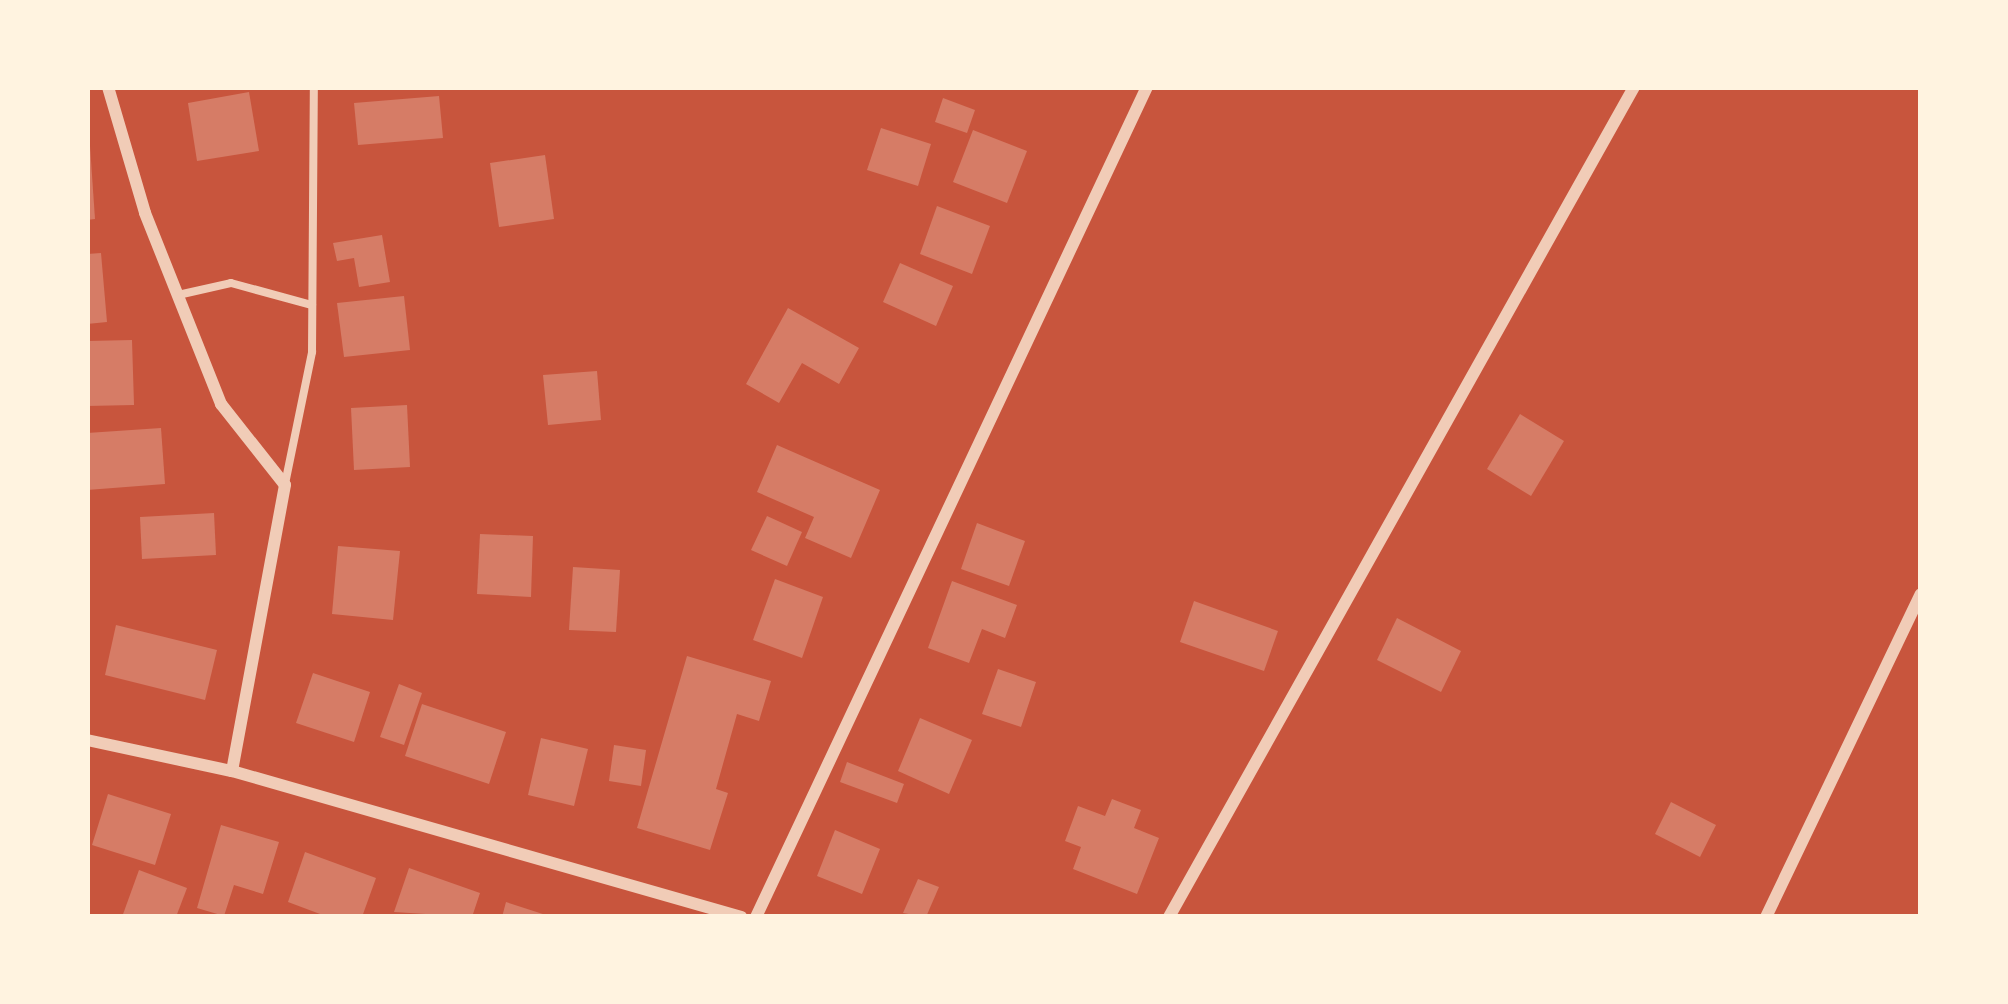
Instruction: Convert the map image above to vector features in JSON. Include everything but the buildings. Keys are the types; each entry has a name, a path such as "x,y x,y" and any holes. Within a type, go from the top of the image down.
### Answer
{"street":[{"path":"108,87 178,295 221,404 284,485 232,771"},
{"path":"756,917 1147,87"},
{"path":"1169,917 1634,87"},
{"path":"1766,917 1921,594"},
{"path":"87,740 232,771 741,917"}],"lane":[{"path":"284,485 311,352 314,87"},
{"path":"178,295 230,283 312,304"}]}
